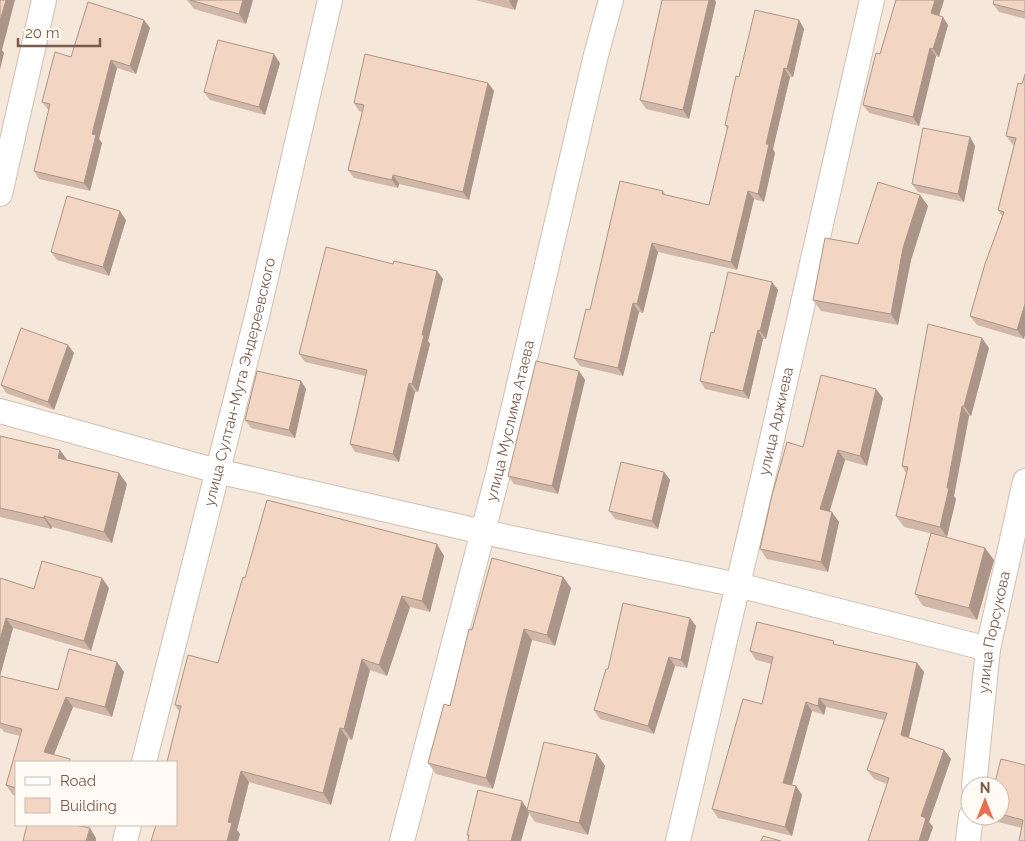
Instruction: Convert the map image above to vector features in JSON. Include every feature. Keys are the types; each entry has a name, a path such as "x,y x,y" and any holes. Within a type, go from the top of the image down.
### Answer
{"street":[{"path":"0,194 44,0"},
{"name":"улица Султан-Мута Эндереевского","path":"144,761 258,312 330,0"},
{"name":"улица Муслима Атаева","path":"402,841 483,532 611,0"},
{"name":"улица Аджиева","path":"678,841 872,0"},
{"path":"0,411 217,471 483,532 738,586 988,649"},
{"name":"улица Порсукова","path":"975,776 988,649 1025,481"},
{"path":"125,841 129,826"},
{"path":"968,841 970,826"}],"shaded area":[{"path":"0,0 1025,0 1025,841 0,841"}],"building":[{"path":"0,0 6,0 0,21"},
{"path":"190,0 243,0 239,14"},
{"path":"662,0 709,0 683,110 640,100"},
{"path":"896,0 935,0 931,13 943,17 933,49 930,48 913,117 863,105 876,53 880,54"},
{"path":"994,0 1025,0 1025,12 993,4"},
{"path":"88,2 144,20 130,66 111,60 92,134 96,135 84,183 34,171 50,104 42,102 55,52 71,57"},
{"path":"755,10 799,20 787,69 784,68 766,144 769,144 758,194 748,191 731,262 652,243 637,304 633,303 618,368 574,358 586,309 590,310 620,181 663,191 662,194 709,205 728,126 725,125 736,76 739,77"},
{"path":"218,40 274,54 259,107 204,92"},
{"path":"365,54 488,83 463,192 393,175 392,180 348,170 364,105 354,103"},
{"path":"1025,74 1025,304 1017,330 970,316 985,264 1004,212 998,210 1016,138 1006,136 1018,83 1022,84"},
{"path":"923,128 970,137 958,194 912,184"},
{"path":"878,182 920,195 903,248 891,314 813,300 825,238 858,244"},
{"path":"67,196 120,211 103,267 51,252"},
{"path":"326,247 393,264 394,261 437,271 422,335 424,335 412,384 409,383 393,454 350,444 367,370 299,354"},
{"path":"728,272 772,282 743,391 700,381 711,332 714,333"},
{"path":"928,324 982,338 964,406 962,406 947,488 949,488 940,527 896,516 908,467 902,466"},
{"path":"21,328 68,345 48,402 1,385"},
{"path":"536,361 579,371 552,486 508,476"},
{"path":"257,371 301,381 289,430 245,420"},
{"path":"821,375 876,389 860,456 838,450 820,509 832,512 821,562 760,549 772,495 787,442 803,447"},
{"path":"0,436 60,450 58,458 119,473 104,532 44,516 44,518 0,508"},
{"path":"621,462 664,472 652,521 609,511"},
{"path":"267,500 437,544 422,601 402,596 379,665 362,659 344,729 340,728 323,793 241,771 228,822 232,823 227,841 151,841 156,826 178,826 178,761 167,761 181,706 175,705 188,655 218,663 243,577 245,578"},
{"path":"931,533 985,548 969,608 915,594"},
{"path":"492,558 563,577 547,635 524,629 486,778 428,763 444,704 450,706 469,629 472,630"},
{"path":"42,561 102,578 84,641 6,618 0,640 0,578 34,589"},
{"path":"623,603 690,618 681,660 669,657 648,726 594,710 606,669 608,669"},
{"path":"757,622 834,641 833,644 917,663 901,735 944,750 921,816 926,818 919,841 868,841 889,778 867,770 887,713 819,698 818,706 806,702 783,783 796,786 785,827 712,809 743,699 762,704 773,657 750,651"},
{"path":"69,649 117,662 105,707 66,697 44,752 70,759 69,761 15,761 15,788 6,785 22,729 0,723 0,676 58,690"},
{"path":"544,742 597,754 579,823 527,810"},
{"path":"1001,759 1025,765 1025,841 1019,841 1023,820 1010,817 1010,776 997,776"},
{"path":"478,790 522,801 511,841 468,841 469,835 467,835"},
{"path":"27,826 80,826 90,828 86,841 23,841"},
{"path":"763,836 781,841 761,841"}]}
